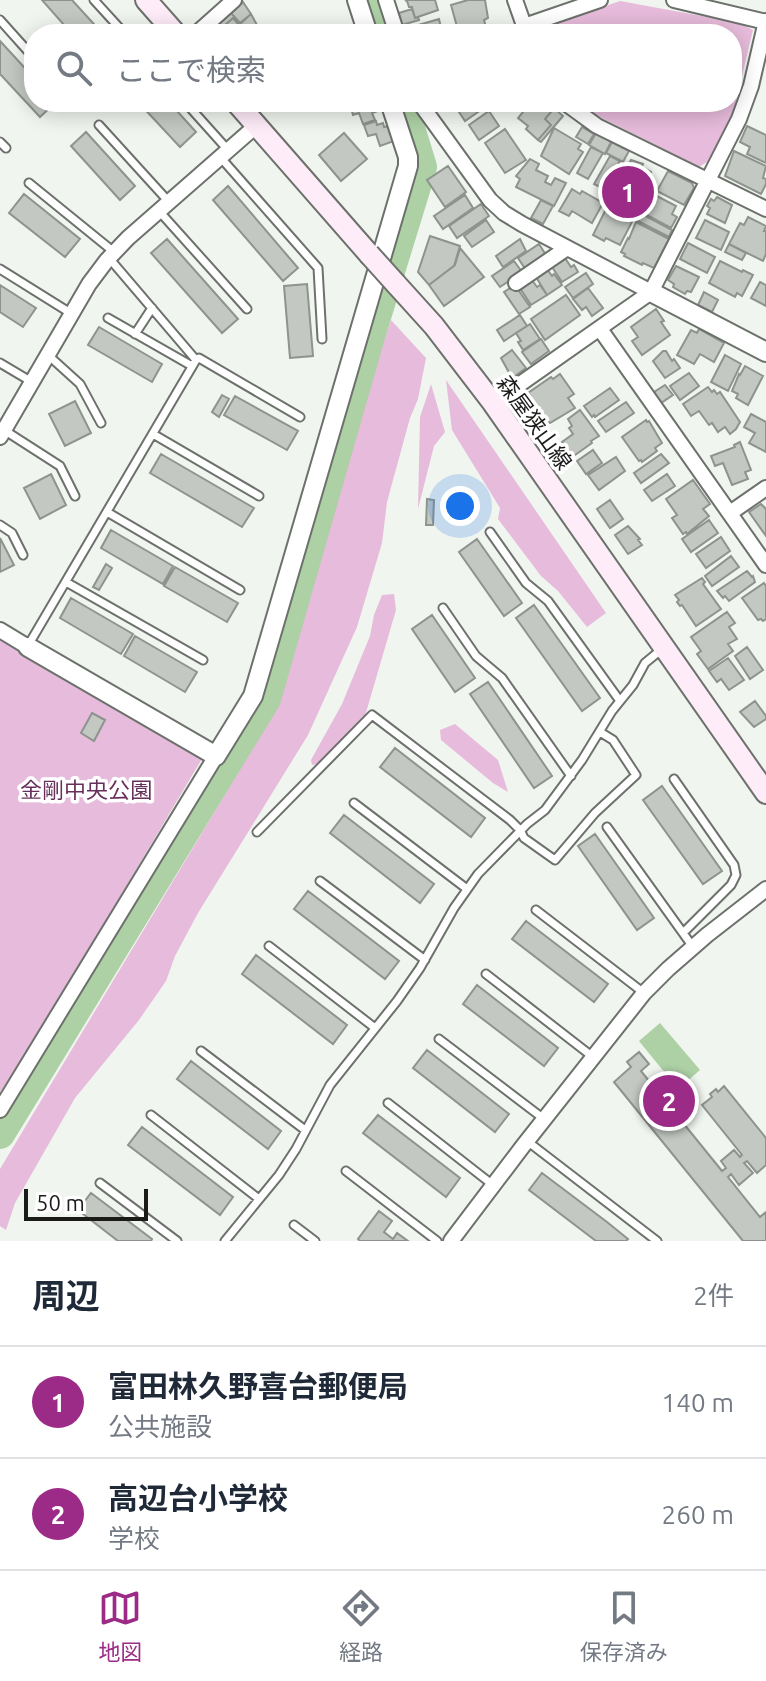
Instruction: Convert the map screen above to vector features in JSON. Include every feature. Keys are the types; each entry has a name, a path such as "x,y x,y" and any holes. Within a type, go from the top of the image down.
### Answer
{"main road":[{"path":"146,0 167,24"},
{"name":"森屋狭山線","path":"245,112 434,326 493,403 766,792"}],"street":[{"path":"207,24 234,0"},
{"path":"357,0 365,24"},
{"path":"386,0 394,24"},
{"path":"515,0 524,24"},
{"path":"541,24 600,0"},
{"path":"493,403 651,292 739,119 751,86 766,21 674,0"},
{"path":"0,1110 253,696 408,166 393,112"},
{"path":"426,112 490,200 504,213 766,352"},
{"path":"578,112 597,126 766,209"},
{"path":"2,433 89,284 112,255 257,125"},
{"path":"516,283 567,248"},
{"path":"600,329 766,565"},
{"path":"730,513 766,488"},
{"path":"0,630 216,756"},
{"path":"456,1239 493,1185 644,993 693,947 766,889"}],"lane":[{"path":"94,0 116,24"},
{"path":"0,20 24,47"},
{"path":"192,112 318,268 322,339"},
{"path":"99,125 247,309"},
{"path":"29,183 112,255 194,363"},
{"path":"0,269 72,314"},
{"path":"135,334 152,308"},
{"path":"108,318 194,363"},
{"path":"48,355 80,384 101,423"},
{"path":"28,647 199,358 300,417"},
{"path":"0,363 32,382"},
{"path":"2,433 60,466 75,496"},
{"path":"153,434 259,496"},
{"path":"107,512 240,590"},
{"path":"0,525 12,533 23,555"},
{"path":"490,532 526,583 548,601 620,701"},
{"path":"66,582 203,660"},
{"path":"443,608 476,656 502,678 571,776"},
{"path":"225,1241 279,1175 330,1085 397,1001 478,874 520,830 545,810 633,685 645,663 664,647"},
{"path":"257,832 372,715 510,820 524,838 555,860 595,813 636,775 613,740 600,732"},
{"path":"674,779 735,870 731,885 683,933"},
{"path":"354,803 467,889"},
{"path":"607,827 693,947"},
{"path":"320,881 425,960"},
{"path":"536,910 644,993"},
{"path":"269,946 375,1028"},
{"path":"486,974 593,1057"},
{"path":"439,1039 544,1119"},
{"path":"201,1051 305,1130"},
{"path":"388,1103 493,1185"},
{"path":"151,1115 259,1199"},
{"path":"527,1141 657,1241"},
{"path":"346,1171 437,1241"},
{"path":"100,1183 177,1241"},
{"path":"294,1225 315,1241"}],"green space":[{"path":"620,1 742,24 554,24"},
{"path":"742,24 753,30 742,76"},
{"path":"590,112 733,112 707,162 699,167"},
{"path":"391,320 426,358 418,399 387,502 382,543 357,627 308,735 198,913 175,956 166,981 139,1020 75,1098 15,1203 6,1230 0,1226 0,1169 277,708"},
{"path":"446,380 606,613 587,627 558,591 541,576 498,519 500,508 452,430"},
{"path":"431,384 445,432 434,446 418,509 420,417"},
{"path":"394,594 396,610 365,716 338,746 318,764 312,765 311,760 342,704 370,636 382,595"},
{"name":"金剛中央公園","path":"0,639 203,757 29,1050 0,1092"},
{"path":"455,724 498,760 508,792 441,740 440,730"}],"shaded area":[{"path":"660,1023 700,1070 678,1089 639,1041"}],"building":[{"path":"42,0 72,0 94,24 63,24"},
{"path":"405,0 435,0 438,10 415,18 412,7"},
{"path":"468,0 485,0 488,18 484,20 485,24 456,24 451,5"},
{"path":"243,2 251,14 240,23 231,13"},
{"path":"412,9 419,20 402,24 399,13"},
{"path":"231,13 240,23 233,18 226,24 219,24"},
{"path":"251,14 256,24 240,24"},
{"path":"439,19 440,24 422,24"},
{"path":"0,41 24,67 24,100 0,74"},
{"path":"147,112 178,112 196,132 180,147"},
{"path":"352,112 375,112 372,113 375,120 363,124 359,113 353,115"},
{"path":"459,112 478,112 465,121"},
{"path":"490,112 499,126 479,140 469,125"},
{"path":"523,112 551,112 545,119 551,125 538,140 518,118"},
{"path":"551,112 559,112 563,116 541,142 538,140 551,125 545,119"},
{"path":"376,121 377,125 383,123 384,127 389,126 394,141 380,146 376,134 368,136 364,125"},
{"path":"747,126 766,135 766,163 747,154 750,147 740,142"},
{"path":"582,127 594,134 588,144 576,137"},
{"path":"554,128 581,144 578,149 583,152 569,174 541,156"},
{"path":"505,129 526,160 505,173 485,143"},
{"path":"86,132 135,186 120,200 71,146"},
{"path":"344,133 367,159 341,181 319,155"},
{"path":"596,133 611,142 605,154 589,145"},
{"path":"612,142 629,151 623,162 606,153"},
{"path":"591,147 603,153 588,179 577,173"},
{"path":"734,151 766,166 763,178 766,184 761,194 725,176"},
{"path":"610,156 620,161 604,189 594,184"},
{"path":"530,159 539,164 536,170 548,176 545,182 551,185 555,178 566,183 554,206 516,187 520,179 516,176"},
{"path":"631,160 643,164 642,167 651,172 641,191 634,187 632,191 625,188 627,184 620,180"},
{"path":"448,166 466,192 445,207 427,180"},
{"path":"668,171 692,183 694,188 684,205 657,191"},
{"path":"228,186 298,268 283,281 213,200"},
{"path":"572,189 603,203 592,223 572,211 569,216 559,211"},
{"path":"24,194 80,239 65,257 9,213"},
{"path":"653,194 676,206 672,214 677,217 671,228 643,213"},
{"path":"465,195 473,208 443,229 434,216"},
{"path":"717,197 732,205 725,223 707,214 711,199 714,201"},
{"path":"541,200 553,206 543,224 531,218"},
{"path":"481,204 489,216 457,238 449,226"},
{"path":"608,205 634,218 620,245 593,235"},
{"path":"642,214 672,230 669,237 638,221"},
{"path":"748,217 766,226 763,261 729,244 740,223 744,225"},
{"path":"486,220 494,232 472,247 464,236"},
{"path":"705,220 729,232 721,250 696,238"},
{"path":"636,222 669,239 654,268 642,265 621,252"},
{"path":"430,236 460,246 454,266 429,285 418,272"},
{"path":"167,239 238,319 222,333 151,253"},
{"path":"520,239 526,251 503,267 496,256"},
{"path":"688,243 715,257 707,273 680,259"},
{"path":"539,244 546,255 526,270 518,258"},
{"path":"729,244 746,253 742,260 725,252"},
{"path":"460,248 484,277 444,306 429,285 455,265"},
{"path":"565,258 578,272 562,282 552,267"},
{"path":"514,261 522,272 500,287 492,276"},
{"path":"720,261 753,275 742,296 737,293 735,297 709,283"},
{"path":"676,266 699,277 691,292 685,294 668,280"},
{"path":"547,269 562,285 547,295 536,277"},
{"path":"586,273 593,284 573,298 565,287"},
{"path":"532,280 547,295 531,305 520,288"},
{"path":"760,282 766,285 766,306 751,298"},
{"path":"307,284 313,356 290,358 284,286"},
{"path":"0,285 36,308 23,327 0,312"},
{"path":"515,285 530,307 519,314 504,292"},
{"path":"588,288 603,308 592,316 586,307 582,310 573,299"},
{"path":"704,292 718,300 712,312 698,305"},
{"path":"566,295 580,315 545,340 531,319"},
{"path":"656,309 670,335 642,355 632,341 638,337 631,327"},
{"path":"520,315 527,326 504,341 497,330"},
{"path":"530,324 540,339 523,350 516,333"},
{"path":"99,327 162,364 152,382 88,345"},
{"path":"699,329 724,343 714,362 700,354 694,364 677,355 691,330 697,333"},
{"path":"541,339 549,351 531,364 522,352"},
{"path":"512,350 526,368 512,378 501,358"},
{"path":"663,351 680,368 665,378 653,361"},
{"path":"725,355 741,364 728,391 711,382"},
{"path":"745,366 763,376 748,405 736,398 738,394 732,391"},
{"path":"689,373 699,386 680,400 670,386"},
{"path":"560,374 574,394 568,398 575,408 546,423 527,396 551,377 553,379"},
{"path":"665,385 673,395 661,403 654,392"},
{"path":"708,387 712,392 720,392 740,422 730,434 725,427 718,432 699,411 691,416 683,404"},
{"path":"610,388 619,400 592,417 584,406"},
{"path":"222,395 229,399 219,417 212,412"},
{"path":"235,396 298,431 287,450 224,415"},
{"path":"75,401 91,433 65,446 49,414"},
{"path":"626,402 634,413 606,432 598,421"},
{"path":"580,410 599,436 565,462 562,457 569,452 562,442 573,434 568,419"},
{"path":"751,414 766,422 766,452 749,443 755,433 744,427"},
{"path":"646,420 662,443 642,462 622,437"},
{"path":"740,442 751,470 745,472 748,479 732,485 723,463 715,466 711,456"},
{"path":"593,450 602,463 586,474 577,461"},
{"path":"161,454 254,508 242,527 150,473"},
{"path":"661,454 669,463 641,483 634,473"},
{"path":"616,457 625,471 599,490 588,475"},
{"path":"51,474 66,505 40,519 24,488"},
{"path":"667,474 675,486 652,501 644,490"},
{"path":"693,480 710,504 703,509 709,516 683,534 672,518 677,515 666,499"},
{"path":"427,499 434,500 433,525 426,525"},
{"path":"610,500 623,519 610,528 597,509"},
{"path":"761,504 766,509 766,536 749,512"},
{"path":"709,520 718,533 691,552 682,539"},
{"path":"628,526 642,545 628,554 615,535"},
{"path":"111,530 173,566 163,584 101,548"},
{"path":"721,537 730,551 706,568 696,554"},
{"path":"0,538 14,565 0,572"},
{"path":"477,539 522,603 504,616 459,552"},
{"path":"731,556 739,567 712,586 705,576"},
{"path":"106,564 112,568 99,590 93,587"},
{"path":"175,567 238,603 227,622 164,586"},
{"path":"747,571 755,582 729,601 725,596 723,598 717,591"},
{"path":"702,578 721,609 696,626 675,595"},
{"path":"764,583 766,619 763,621 758,620 742,598"},
{"path":"71,598 133,634 121,654 60,618"},
{"path":"534,605 600,698 582,711 516,618"},
{"path":"727,612 735,623 729,627 737,639 728,644 733,651 708,669 697,654 701,651 691,637"},
{"path":"432,615 475,678 455,692 412,629"},
{"path":"135,636 197,672 185,692 124,656"},
{"path":"747,647 763,670 750,679 735,656"},
{"path":"728,658 744,680 729,690 721,679 717,682 709,671"},
{"path":"488,682 552,776 534,788 470,694"},
{"path":"755,701 766,719 754,727 740,712"},
{"path":"92,713 105,720 94,741 81,733"},
{"path":"395,748 485,818 471,837 380,767"},
{"path":"662,786 722,871 703,884 643,800"},
{"path":"344,815 434,884 420,903 330,833"},
{"path":"595,834 654,918 637,930 578,846"},
{"path":"308,891 399,961 385,979 294,909"},
{"path":"526,921 608,984 594,1002 512,939"},
{"path":"256,955 347,1025 333,1044 242,974"},
{"path":"477,985 558,1048 544,1066 463,1004"},
{"path":"427,1050 509,1114 495,1132 413,1068"},
{"path":"639,1052 649,1064 641,1071 722,1171 726,1168 721,1161 734,1150 740,1157 742,1155 702,1105 716,1089 718,1092 724,1086 766,1138 766,1165 757,1173 747,1161 744,1163 753,1173 739,1185 731,1174 728,1177 760,1217 766,1212 766,1241 743,1241 614,1082 631,1067 627,1062"},
{"path":"191,1061 281,1131 268,1149 177,1079"},
{"path":"378,1115 460,1178 446,1197 363,1133"},
{"path":"142,1127 233,1197 220,1215 128,1145"},
{"path":"542,1173 628,1239 596,1241 529,1190"},
{"path":"91,1193 151,1241 118,1241 78,1210"},
{"path":"379,1211 392,1221 384,1232 393,1239 397,1233 408,1241 358,1239"}],"waterway":[{"path":"369,0 377,24"},
{"path":"0,1134 266,699 422,167 405,112"}],"place":[{"name":"富田林久野喜台郵便局","path":"628,192"},
{"name":"高辺台小学校","path":"669,1101"}]}
